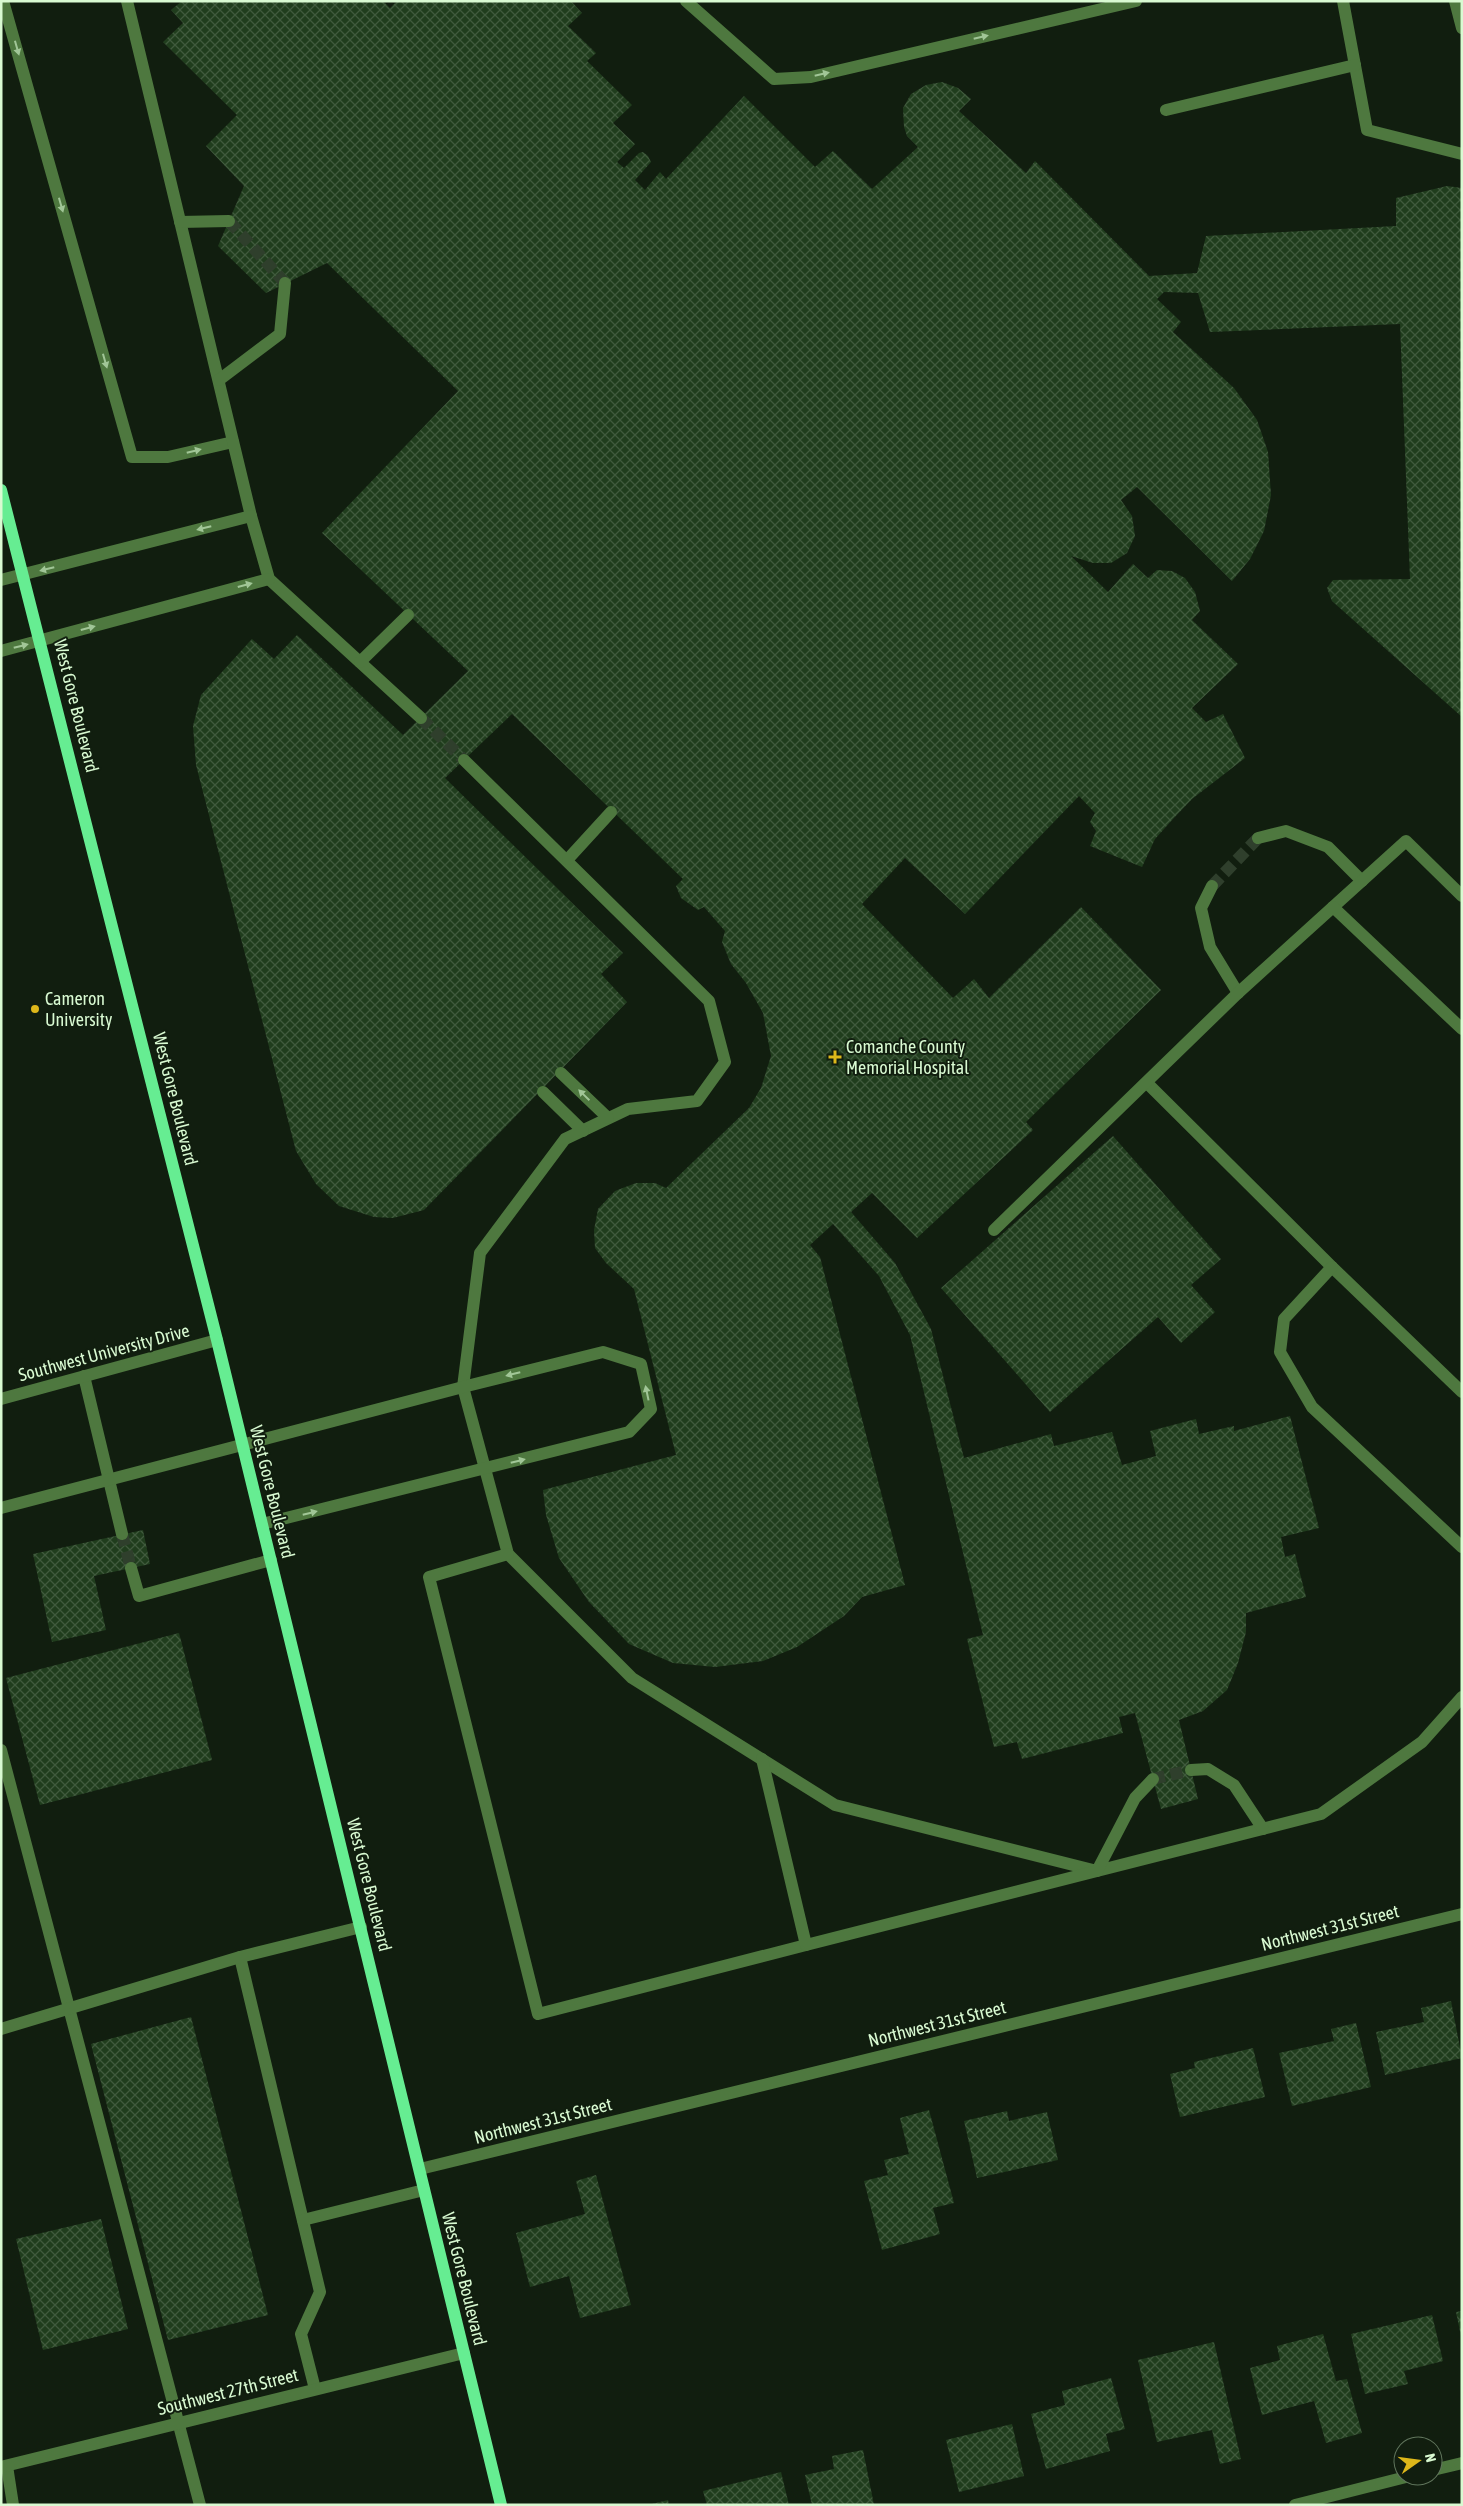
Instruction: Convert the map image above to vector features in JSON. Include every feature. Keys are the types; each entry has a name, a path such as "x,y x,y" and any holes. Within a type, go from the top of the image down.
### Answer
{"main road":[{"name":"West Gore Boulevard","path":"1,490 24,574 217,1340 502,2505"}],"street":[{"path":"4,1 132,457 168,457 234,442"},
{"path":"127,1 251,516 269,579 421,718"},
{"path":"686,1 774,79 811,76 1136,1"},
{"path":"1343,1 1367,130 1462,154"},
{"path":"1455,1 1462,28"},
{"path":"1166,110 1355,65"},
{"path":"180,222 229,221"},
{"path":"219,380 280,334 285,283"},
{"path":"1,580 251,516"},
{"path":"1,650 41,641 269,579"},
{"path":"360,662 408,615"},
{"path":"464,760 568,859 709,1001 724,1062 697,1101 628,1109 565,1139 480,1252 463,1386 508,1554 632,1678 836,1805 1097,1871"},
{"path":"568,859 611,812"},
{"path":"1258,838 1286,831 1328,847 1362,881"},
{"path":"994,1230 1238,993 1406,841 1462,896"},
{"path":"1212,886 1202,908 1210,947 1238,993"},
{"path":"1333,907 1462,1029"},
{"path":"561,1073 608,1118"},
{"path":"1147,1083 1332,1267 1462,1392"},
{"path":"542,1092 583,1131"},
{"path":"1332,1267 1284,1319 1280,1352 1312,1407 1462,1547"},
{"name":"Southwest University Drive","path":"1,1400 217,1340"},
{"path":"1,1508 243,1446 463,1386 603,1352 641,1364 651,1409 629,1432 262,1524"},
{"path":"84,1376 122,1534"},
{"path":"508,1554 428,1577 538,2014 1321,1814 1422,1742 1462,1697"},
{"path":"131,1568 139,1596 271,1560"},
{"path":"1,1750 71,2009 200,2505"},
{"path":"762,1759 806,1945"},
{"path":"1191,1770 1208,1768 1234,1785 1263,1829"},
{"path":"1097,1871 1135,1798 1153,1779"},
{"name":"Northwest 31st Street","path":"420,2169 1462,1914"},
{"path":"1,2029 240,1957 361,1927"},
{"path":"240,1957 320,2292 300,2334 315,2389"},
{"path":"303,2220 424,2190"},
{"name":"Southwest 27th Street","path":"4,2467 179,2422 464,2353"},
{"path":"1443,2468 1462,2463"},
{"path":"4,2467 13,2505"},
{"path":"1295,2505 1393,2480"}],"building":[{"name":"Comanche County Memorial Hospital","path":"182,1 383,1 390,8 397,1 571,1 582,13 568,26 596,53 587,61 632,105 613,123 635,144 617,162 624,168 639,153 643,152 648,156 651,162 635,180 645,190 660,172 666,179 744,96 815,167 833,151 872,189 918,147 907,136 904,127 903,108 911,94 926,85 942,82 958,88 971,99 959,111 1026,173 1035,161 1149,276 1197,273 1206,236 1396,226 1396,198 1447,186 1462,188 1462,717 1332,601 1327,588 1333,580 1410,579 1400,324 1210,332 1198,293 1164,292 1157,299 1181,322 1173,332 1234,388 1257,420 1268,452 1271,495 1264,531 1250,559 1232,581 1137,487 1121,500 1132,516 1135,536 1127,553 1111,563 1093,563 1071,556 1108,592 1133,564 1148,578 1157,570 1172,571 1185,578 1195,592 1200,611 1192,620 1238,664 1192,708 1206,722 1223,714 1245,758 1192,799 1173,819 1155,839 1142,867 1090,846 1096,831 1090,822 1095,813 1079,796 965,914 905,858 862,904 953,998 974,979 989,998 1081,907 1161,990 1026,1122 1033,1130 917,1238 872,1193 851,1212 895,1263 931,1329 964,1458 1051,1434 1054,1446 1112,1432 1122,1465 1156,1456 1150,1431 1196,1419 1199,1434 1234,1426 1234,1431 1290,1416 1319,1528 1281,1537 1285,1557 1295,1554 1306,1597 1246,1613 1246,1632 1238,1663 1227,1690 1203,1711 1179,1720 1198,1799 1161,1809 1135,1713 1119,1717 1123,1733 1022,1759 1017,1742 994,1747 967,1639 983,1635 910,1335 879,1276 833,1224 810,1245 820,1257 905,1585 862,1597 844,1616 797,1647 763,1661 715,1667 673,1663 629,1644 589,1602 559,1558 546,1515 543,1490 676,1455 634,1289 606,1263 595,1248 594,1230 598,1209 615,1191 636,1183 655,1183 666,1188 749,1108 761,1088 771,1056 763,1013 746,983 731,964 722,942 725,931 704,907 698,910 681,898 676,886 683,879 512,714 445,778 623,953 601,974 627,1002 424,1210 393,1218 374,1217 339,1206 316,1184 296,1151 196,765 193,726 201,695 252,639 274,659 297,635 403,735 468,671 322,533 458,391 327,263 266,293 218,246 244,186 206,146 237,115 163,42 183,23 171,10"},
{"path":"1113,1136 1221,1259 1191,1285 1215,1312 1181,1343 1158,1317 1050,1412 941,1288"},
{"path":"143,1530 150,1564 94,1576 106,1630 52,1642 33,1554"},
{"path":"179,1633 212,1760 40,1805 6,1678"},
{"path":"1451,2001 1462,2058 1385,2075 1376,2032 1424,2022 1421,2008"},
{"path":"191,2017 268,2315 168,2340 91,2044"},
{"path":"1356,2023 1371,2087 1292,2106 1279,2053 1334,2041 1331,2029"},
{"path":"1253,2048 1265,2097 1180,2117 1170,2074 1195,2068 1194,2062"},
{"path":"929,2110 954,2203 933,2208 940,2234 882,2250 864,2181 888,2175 884,2160 909,2154 900,2118"},
{"path":"1007,2111 1009,2121 1047,2112 1058,2160 977,2178 964,2121"},
{"path":"596,2175 631,2305 580,2318 569,2276 530,2287 516,2233 585,2214 576,2181"},
{"path":"101,2219 128,2329 43,2350 16,2239"},
{"path":"1462,2311 1462,2336 1461,2336 1456,2312"},
{"path":"1432,2315 1443,2361 1404,2371 1408,2384 1365,2394 1351,2334"},
{"path":"1323,2334 1336,2381 1347,2379 1362,2433 1326,2443 1314,2401 1262,2415 1250,2368 1280,2360 1277,2346"},
{"path":"1214,2342 1241,2459 1220,2464 1212,2430 1157,2442 1138,2360"},
{"path":"1111,2378 1125,2429 1106,2434 1110,2451 1046,2469 1031,2414 1065,2405 1062,2391"},
{"path":"1012,2424 1024,2476 959,2492 946,2440"},
{"path":"863,2450 874,2505 812,2505 805,2475 834,2469 832,2456"},
{"path":"781,2472 789,2505 707,2505 703,2491"},
{"path":"668,2500 669,2505 652,2505 652,2504"}],"tunnel":[{"path":"229,221 285,283"},
{"path":"421,718 464,760"},
{"path":"1212,886 1258,838"},
{"path":"122,1534 131,1568"},
{"path":"1153,1779 1191,1770"}],"place":[{"name":"Cameron University","path":"35,1009"},
{"name":"Comanche County Memorial Hospital","path":"835,1057"}]}
